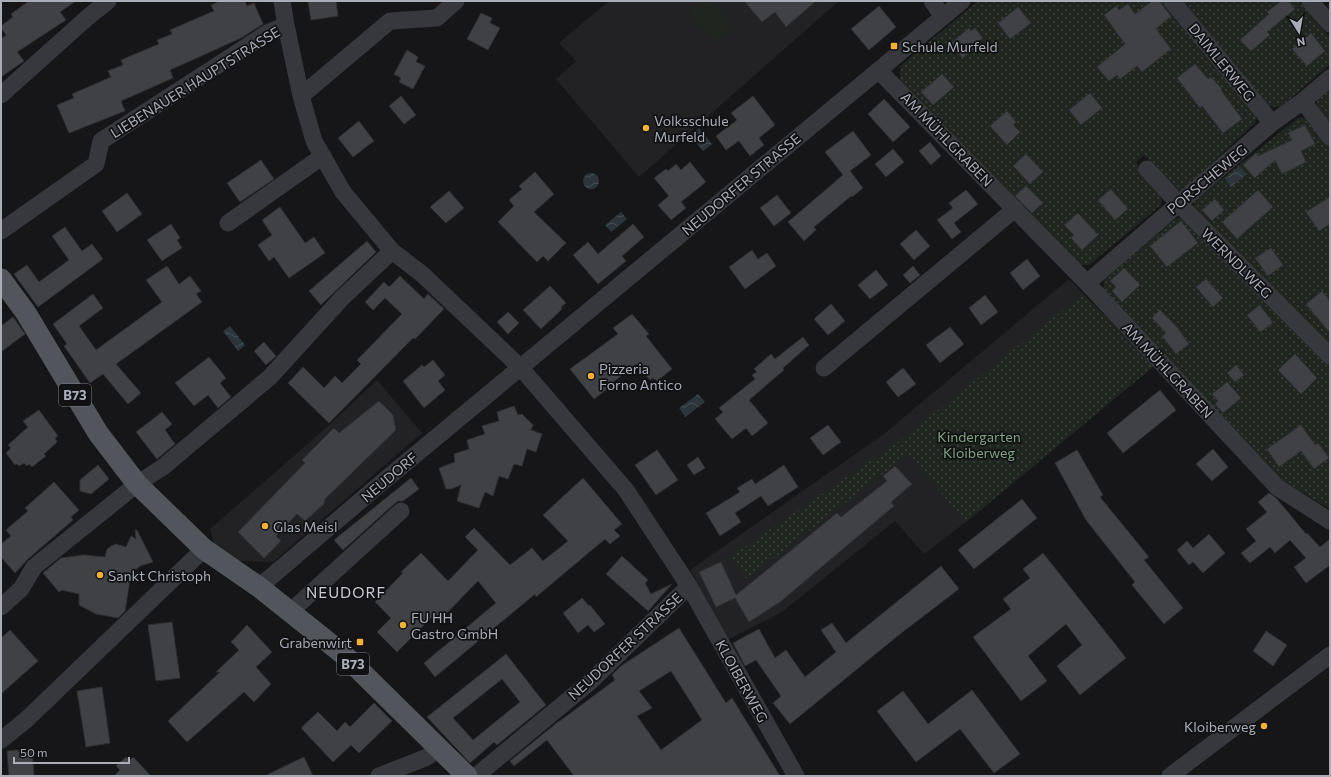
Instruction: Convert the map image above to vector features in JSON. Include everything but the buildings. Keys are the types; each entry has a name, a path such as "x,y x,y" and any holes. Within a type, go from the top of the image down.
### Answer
{"main road":[{"name":"B73","path":"1,279 26,313 98,433 137,484 204,549 259,587 343,654 467,776"}],"street":[{"path":"1,95 108,1"},
{"path":"1,607 21,589 34,567 137,484 163,467 270,378 342,298 392,251 343,192 314,141 301,96 282,1"},
{"path":"301,96 390,20 437,18 456,1"},
{"path":"932,1 943,17"},
{"name":"NEUDORFER STRASSE","path":"520,367 962,1"},
{"name":"DAIMLERWEG","path":"1172,1 1272,124"},
{"path":"1310,1 1330,24"},
{"name":"LIEBENAUER HAUPTSTRASSE","path":"1,231 96,164 101,141 269,32 286,25"},
{"name":"AM MÜHLGRABEN","path":"878,71 1087,283 1277,486 1330,521"},
{"name":"PORSCHEWEG","path":"1087,283 1178,203 1272,124 1303,101 1330,78"},
{"path":"1303,101 1330,137"},
{"path":"228,223 322,156"},
{"name":"WERNDLWEG","path":"1146,169 1330,356"},
{"path":"824,368 1015,209"},
{"name":"NEUDORFER STRASSE","path":"392,251 422,274 520,367 626,490 689,586 590,682 476,776"},
{"name":"NEUDORF","path":"259,587 520,367"},
{"path":"290,612 401,511"},
{"path":"1,740 26,720 204,549"},
{"name":"KLOIBERWEG","path":"689,586 796,776"},
{"path":"1170,776 1330,655"},
{"path":"379,776 425,758 440,749"}],"shaded area":[{"name":"Volksschule Murfeld","path":"609,1 839,1 639,177 556,79 576,61 559,43"},
{"name":"Kindergarten Kloiberweg","path":"1069,279 1154,366 966,522 924,554 895,521 782,612 727,640 690,570 884,434"},
{"path":"377,380 422,433 273,562 240,561 215,547 210,529 327,427"}],"green space":[{"path":"702,1 712,1 734,28 715,43 689,12"},
{"path":"978,1 1163,1 1257,115 1255,123 1182,191 1177,190 1144,155 1136,162 1162,193 1161,205 1089,265 1077,265 900,81 900,66"},
{"path":"1180,1 1299,1 1330,38 1330,64 1281,107 1267,106"},
{"path":"1330,85 1330,126 1316,108 1318,95"},
{"path":"1298,118 1311,119 1330,144 1330,347 1193,211 1194,201"},
{"path":"1182,218 1330,365 1330,509 1282,480 1103,294 1104,276 1174,219"},
{"name":"Kindergarten Kloiberweg","path":"1083,294 1154,366 966,522 908,454 747,579 730,557 898,442"}],"water":[{"path":"699,128 712,144 703,151 690,135"},
{"path":"1240,166 1246,174 1231,187 1225,179"},
{"path":"588,173 594,173 599,178 597,187 594,189 588,189 583,184 583,178"},
{"path":"621,212 627,219 611,232 605,225"},
{"path":"230,326 245,345 238,351 223,331"},
{"path":"698,394 705,402 685,417 679,408"}],"place":[{"name":"Schule Murfeld","path":"894,46"},
{"name":"Volksschule Murfeld","path":"646,128"},
{"name":"Pizzeria Forno Antico","path":"591,376"},
{"name":"Glas Meisl","path":"265,526"},
{"name":"Sankt Christoph","path":"100,575"},
{"name":"FU HH Gastro GmbH","path":"403,625"},
{"name":"Grabenwirt","path":"360,642"},
{"name":"Kloiberweg","path":"1264,726"}],"district":[{"name":"NEUDORF","path":"346,592"}]}
